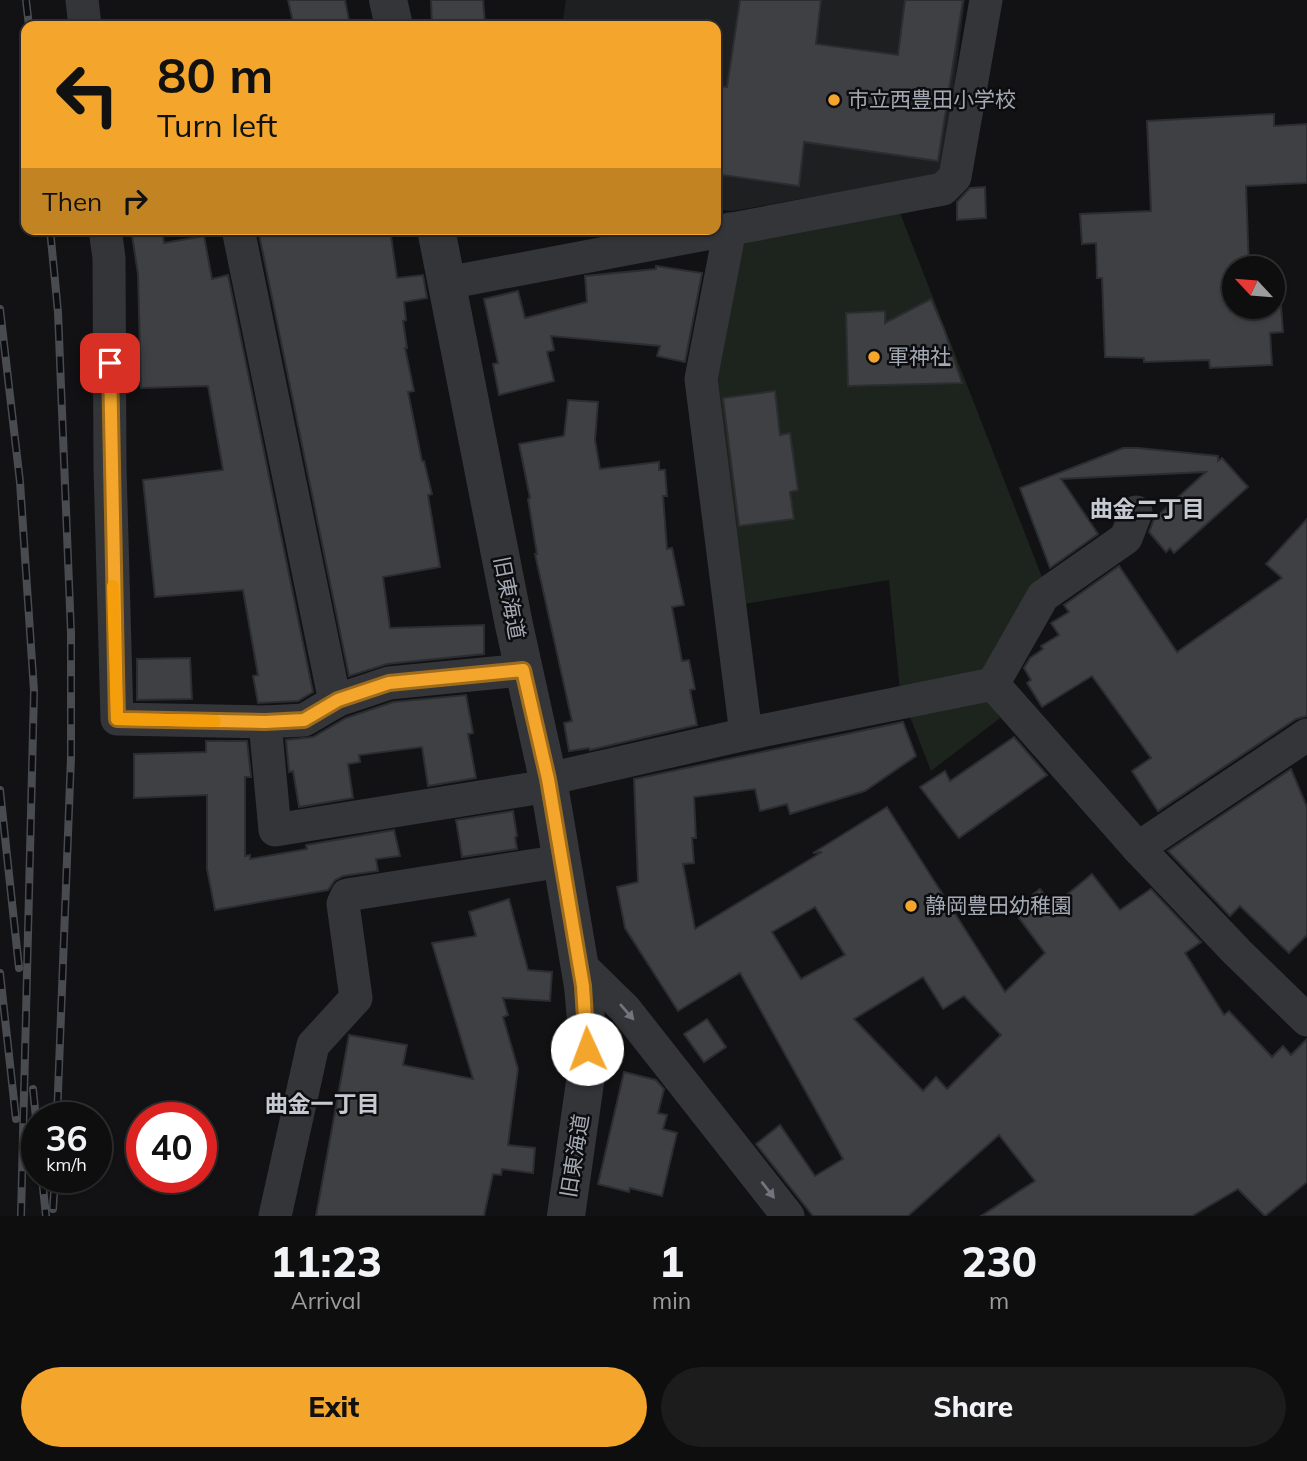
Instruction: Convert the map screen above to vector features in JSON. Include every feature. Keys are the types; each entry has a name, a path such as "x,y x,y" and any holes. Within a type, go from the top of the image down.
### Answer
{"street":[{"path":"82,0 84,21"},
{"path":"388,0 393,21"},
{"path":"721,231 943,189 955,177 986,0"},
{"path":"730,229 701,379 746,734"},
{"path":"106,235 109,258 110,468 117,719 265,722 304,720 335,702 389,683 523,670"},
{"path":"239,235 335,702"},
{"name":"旧東海道","path":"437,235 523,670 548,782 579,964 587,1030 587,1068 566,1216"},
{"path":"446,283 698,235"},
{"path":"265,722 275,831 548,782 746,734 993,684 1043,596 1126,538 1136,512"},
{"path":"993,684 1138,848 1237,952 1307,1020"},
{"path":"1138,848 1307,736"},
{"path":"275,1216 313,1045 356,998 344,904 347,895 562,861"},
{"path":"579,964 625,1009 788,1216"}],"shaded area":[{"name":"市立西豊田小学校","path":"566,0 965,0 943,174 732,211 721,210 721,21 563,21"},
{"path":"900,213 1045,585 977,678 1000,718 931,771 900,691 889,580 738,605 705,379 740,243"}],"building":[{"path":"288,0 345,0 349,21 293,21"},
{"path":"431,0 483,0 485,21 432,21"},
{"name":"市立西豊田小学校","path":"740,0 821,0 816,44 898,55 905,0 963,0 938,161 804,142 799,186 721,175 721,86 727,87"},
{"path":"1274,114 1274,126 1307,124 1307,183 1246,186 1249,256 1222,256 1222,319 1282,319 1283,332 1270,333 1272,365 1210,368 1209,360 1144,362 1144,358 1105,357 1102,278 1097,278 1096,243 1082,244 1080,214 1151,211 1147,121"},
{"path":"985,187 986,218 957,220 957,202 970,188"},
{"path":"132,235 163,235 164,243 204,236 212,279 228,275 313,692 298,701 258,703 253,676 258,675 243,590 155,597 143,480 223,470 208,386 141,388 138,274"},
{"path":"259,235 391,235 397,278 423,275 427,298 404,302 406,320 403,321 405,348 414,391 408,392 422,461 432,494 428,495 440,567 383,577 390,628 484,625 484,654 387,664 349,676"},
{"path":"656,266 702,273 685,362 657,356 660,346 551,336 554,350 547,352 554,381 499,395 493,364 498,363 484,299 518,291 525,318 587,302 585,276 656,269"},
{"path":"931,299 962,383 848,386 846,313 885,311 885,323"},
{"path":"775,391 780,435 790,433 798,490 790,492 794,519 739,526 723,398"},
{"path":"568,400 598,402 595,440 600,469 659,462 659,470 665,470 667,496 663,496 667,549 672,548 684,605 672,607 682,661 689,660 695,689 690,690 697,725 590,750 569,751 564,723 572,721 535,554 530,498 519,444 564,436"},
{"path":"1123,448 1218,456 1218,461 1222,458 1248,487 1174,553 1170,548 1166,552 1149,532 1154,519 1206,472 1061,479 1098,534 1050,568 1020,488"},
{"path":"1307,519 1307,716 1296,719 1158,811 1132,771 1151,758 1092,676 1042,707 1027,683 1031,680 1024,668 1030,658 1043,649 1041,646 1059,635 1051,623 1069,612 1064,605 1119,566 1177,652 1282,578 1266,564"},
{"path":"190,658 192,699 137,700 137,659"},
{"path":"466,695 473,733 468,734 476,778 428,786 422,747 359,755 360,762 348,764 353,798 299,807 293,771 289,772 286,740 313,737 346,718 393,702"},
{"path":"903,722 916,756 865,791 790,814 787,804 760,811 755,789 694,797 694,863 683,864 695,929 822,852 813,853 887,807 1005,992 1045,953 1013,910 1040,889 1053,906 1092,874 1120,910 1151,889 1201,942 1185,953 1224,1015 1229,1011 1272,1057 1283,1046 1291,1055 1307,1039 1307,1182 1265,1216 1238,1189 1192,1216 981,1216 1035,1181 999,1135 908,1216 813,1216 756,1144 780,1125 815,1176 843,1159 740,973 678,1011 625,928 617,887 638,882 634,779","holes":["815,907 845,955 801,979 772,932","923,977 943,1009 964,996 1001,1035 947,1089 936,1077 923,1091 854,1019"]},
{"path":"1014,737 1047,775 959,838 920,787 945,771 950,781"},
{"path":"206,741 247,741 251,777 245,777 245,856 250,855 250,859 307,849 306,845 394,830 400,856 376,859 378,871 343,876 335,880 328,890 215,910 207,869 207,795 134,798 134,754 206,752"},
{"path":"1291,769 1307,807 1307,935 1289,953 1240,906 1230,916 1168,851"},
{"path":"513,811 517,849 462,857 456,820"},
{"path":"509,899 528,970 552,972 550,1001 503,998 508,1015 503,1017 518,1069 508,1145 535,1148 533,1173 502,1169 501,1175 493,1174 484,1216 316,1216 349,1035 407,1045 403,1065 473,1079 432,943 476,936 469,912"},
{"path":"707,1019 726,1047 704,1062 684,1034"},
{"path":"624,1072 656,1080 664,1089 658,1113 667,1115 663,1129 677,1133 662,1196 630,1188 629,1192 598,1184"}],"railway":[{"path":"26,0 28,21"},
{"path":"51,235 58,312 71,633 71,757 58,1102"},
{"path":"0,309 20,482 34,691 21,1216"},
{"path":"0,790 19,968"},
{"path":"0,973 16,1119"},
{"path":"33,1089 34,1102"},
{"path":"44,1193 46,1216"},
{"path":"53,1209 54,1193"}],"slow traffic":[{"path":"113,586 117,719 215,721"}],"place":[{"name":"市立西豊田小学校","path":"834,100"},
{"name":"軍神社","path":"874,357"},
{"name":"静岡豊田幼稚園","path":"911,906"}],"district":[{"name":"曲金二丁目","path":"1147,509"},
{"name":"曲金一丁目","path":"322,1104"}],"route":[{"path":"110,363 117,719 265,722 304,720 338,700 389,683 523,670 548,779 562,861 583,986 587,1049"}]}
